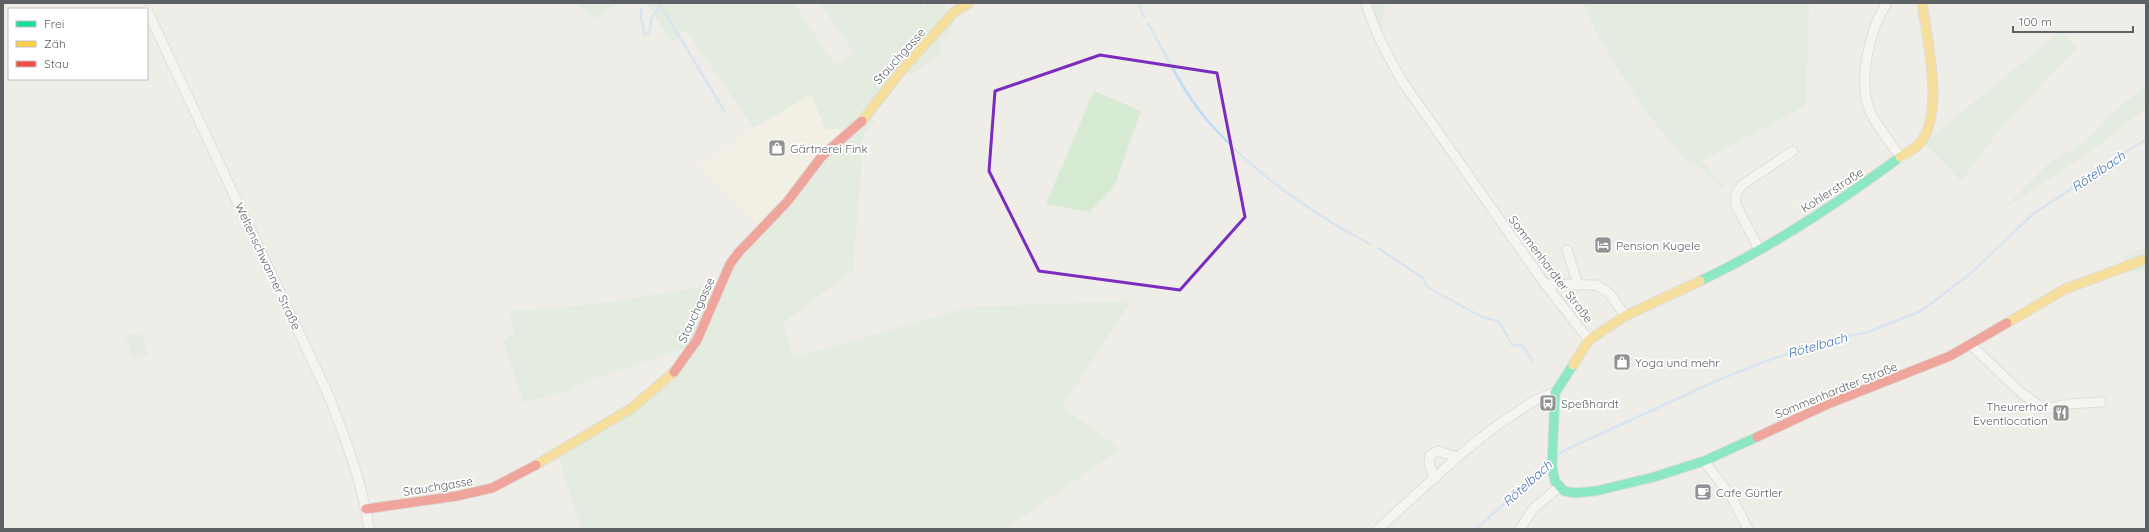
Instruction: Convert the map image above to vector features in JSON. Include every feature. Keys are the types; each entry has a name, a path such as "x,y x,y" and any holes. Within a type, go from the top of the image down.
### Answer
{"street":[{"name":"Stauchgasse","path":"366,509 457,496 492,488 520,475 608,423 632,408 668,378 682,364 697,340 730,264 739,252 787,202 822,156 858,126 900,71 954,12 969,3"},
{"name":"Sommenhardter Straße","path":"1366,3 1371,20 1386,53 1402,81 1544,284 1589,340 1554,393"},
{"path":"1887,3 1880,13 1865,62 1865,82 1869,109 1901,158"},
{"name":"Kohlerstraße","path":"1589,340 1625,316 1732,266 1836,204 1919,144 1931,122 1934,95 1922,3"},
{"name":"Weltenschwanner Straße","path":"148,12 327,392 348,447 366,509 369,529"},
{"path":"1759,249 1736,205 1736,194 1742,185 1793,151"},
{"path":"1567,250 1578,285"},
{"name":"Sommenhardter Straße","path":"1559,487 1564,491 1575,493 1596,491 1654,477 1704,461 1828,404 1950,356 2065,289 2146,259"},
{"path":"1544,284 1597,285 1610,294 1625,316"},
{"path":"1972,343 2019,391 2038,405 2051,408 2068,404 2101,402"},
{"path":"1378,529 1435,479 1457,457 1504,420 1543,395 1554,393 1556,422 1552,452 1552,466 1555,481 1559,487 1533,508 1520,529"},
{"path":"1435,479 1429,463 1430,455 1438,451 1457,457"},
{"path":"1704,461 1731,496 1748,529"}],"highlighted area":[{"path":"1100,55 1217,73 1245,217 1180,290 1039,271 989,171 995,91"}],"shaded area":[{"name":"Gärtnerei Fink","path":"811,94 826,130 849,128 758,226 699,166 748,132"}],"green space":[{"path":"575,3 618,3 596,19"},
{"path":"647,3 794,3 835,65 855,54 820,3 920,3 923,7 927,6 926,3 942,3 956,17 949,35 940,40 941,54 911,74 898,69 863,112 875,121 864,133 853,270 783,323 793,358 970,307 1131,301 1062,407 1121,449 1004,529 581,529 558,455 604,428 697,344 581,383 567,392 523,402 503,341 514,332 510,310 591,304 725,283 741,254 849,128 826,130 811,94 754,128 685,29 672,43"},
{"path":"1371,3 1385,3 1381,37"},
{"path":"1583,3 1809,3 1806,105 1702,161 1725,188 1723,189 1699,166 1689,164 1642,107 1599,38"},
{"path":"2061,31 2077,48 2004,124 1961,181 1924,143"},
{"path":"2146,85 2146,108 2098,146 2002,210 2047,165 2087,140 2109,116"},
{"path":"1094,91 1141,111 1114,187 1089,212 1046,204"},
{"path":"2146,248 2146,270 2134,273 2124,256"},
{"path":"141,332 148,355 133,359 126,336"}],"waterway":[{"path":"659,3 725,112"},
{"path":"1138,3 1144,17"},
{"path":"641,9 641,18 645,35 649,33 652,17 661,6"},
{"path":"1148,23 1186,91 1204,116 1231,145 1267,178 1287,193 1349,233 1370,244"},
{"name":"Rötelbach","path":"1558,455 1563,451 1716,381 1766,361 1833,339 1868,332 1921,311 1971,273 2033,214 2067,192 2091,172 2146,140"},
{"path":"1378,248 1423,278 1427,287 1482,317 1497,321 1501,325 1512,345 1523,346 1533,361"},
{"name":"Rötelbach","path":"1476,529 1547,465"}],"traffic: fast":[{"path":"1700,281 1753,254 1803,224 1900,157"},
{"path":"1573,365 1555,393 1552,467 1555,481 1564,491 1575,493 1596,491 1654,477 1704,461 1757,437"}],"traffic: slow":[{"path":"862,121 901,71 954,12 969,3"},
{"path":"1900,157 1918,145 1926,133 1931,116 1933,98 1932,77 1922,3"},
{"path":"2007,323 2065,289 2146,259"},
{"path":"1573,365 1589,340 1625,316 1700,281"},
{"path":"536,465 632,408 674,372"}],"traffic: jam":[{"path":"674,372 697,340 730,264 739,252 787,202 822,156 862,121"},
{"path":"1757,437 1828,404 1950,356 2007,323"},
{"path":"366,509 457,496 492,488 536,465"}],"place":[{"name":"Gärtnerei Fink","path":"777,148"},
{"name":"Pension Kugele","path":"1603,245"},
{"name":"Yoga und mehr","path":"1622,362"},
{"name":"Speßhardt","path":"1548,403"},
{"name":"Theurerhof Eventlocation","path":"2061,413"},
{"name":"Cafe Gürtler","path":"1703,492"}]}
